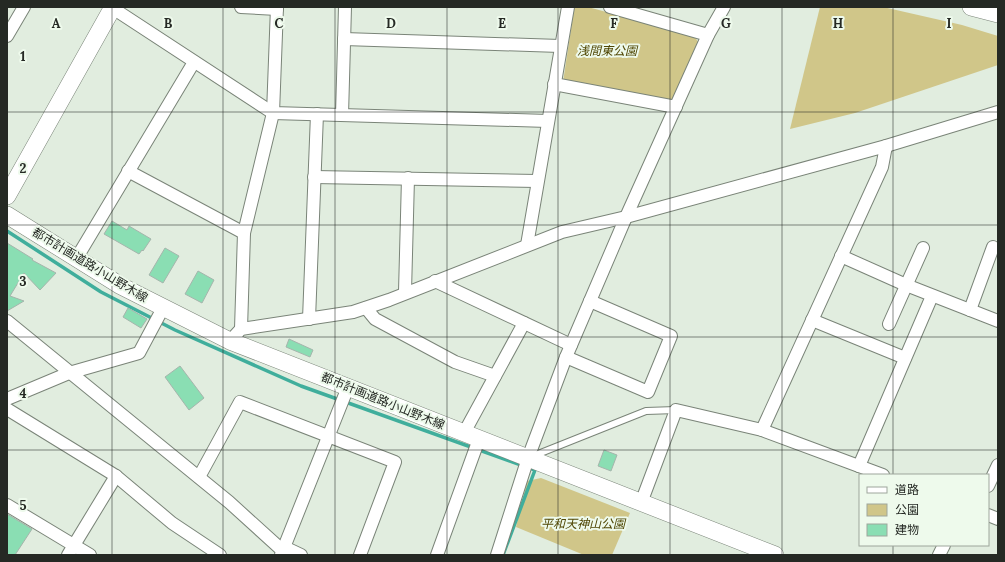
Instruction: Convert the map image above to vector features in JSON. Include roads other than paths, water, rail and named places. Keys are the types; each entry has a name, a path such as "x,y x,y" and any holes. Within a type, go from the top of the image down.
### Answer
{"street":[{"path":"9,28 24,7"},
{"path":"7,196 112,7 273,113 548,121"},
{"path":"242,7 277,8 273,113 244,233 236,335 353,312 562,232 626,217 886,146 998,112"},
{"path":"342,115 345,7"},
{"path":"527,245 560,46 568,7"},
{"path":"610,7 708,35"},
{"path":"497,555 528,458 566,357 626,217 708,35 724,7"},
{"path":"971,7 998,14"},
{"path":"344,39 560,46"},
{"path":"76,259 194,62"},
{"path":"554,84 676,106"},
{"path":"309,320 317,114"},
{"path":"762,430 882,168 886,146"},
{"path":"128,171 244,233"},
{"path":"314,177 537,181"},
{"path":"406,292 408,178"},
{"name":"都市計画道路小山野木線","path":"7,215 76,259 163,308 236,335 348,388 775,555"},
{"path":"970,310 993,247"},
{"path":"889,324 923,248"},
{"path":"841,256 932,296 998,321"},
{"path":"435,281 571,345"},
{"path":"859,466 932,296"},
{"path":"566,357 648,392 671,336 590,301"},
{"path":"7,399 69,373 140,353 163,308"},
{"path":"366,308 375,319 449,358 495,376"},
{"path":"812,320 906,358"},
{"path":"7,321 229,502 282,551 301,555"},
{"path":"437,555 471,436 495,376 524,322"},
{"path":"282,551 348,388"},
{"path":"199,477 240,402 395,462 360,555"},
{"path":"7,409 116,476 172,523 220,555"},
{"path":"641,502 676,410 762,430 880,474"},
{"path":"989,484 998,465"},
{"path":"71,550 116,476"},
{"path":"7,505 71,550 90,555"},
{"path":"939,555 944,546"}],"lane":[{"path":"528,458 646,411 676,410"}],"waterway":[{"path":"7,231 101,292 175,330 301,386 535,470 503,555"}],"park label":[{"name":"浅間東公園","path":"607,51"},
{"name":"平和天神山公園","path":"583,524"}]}
